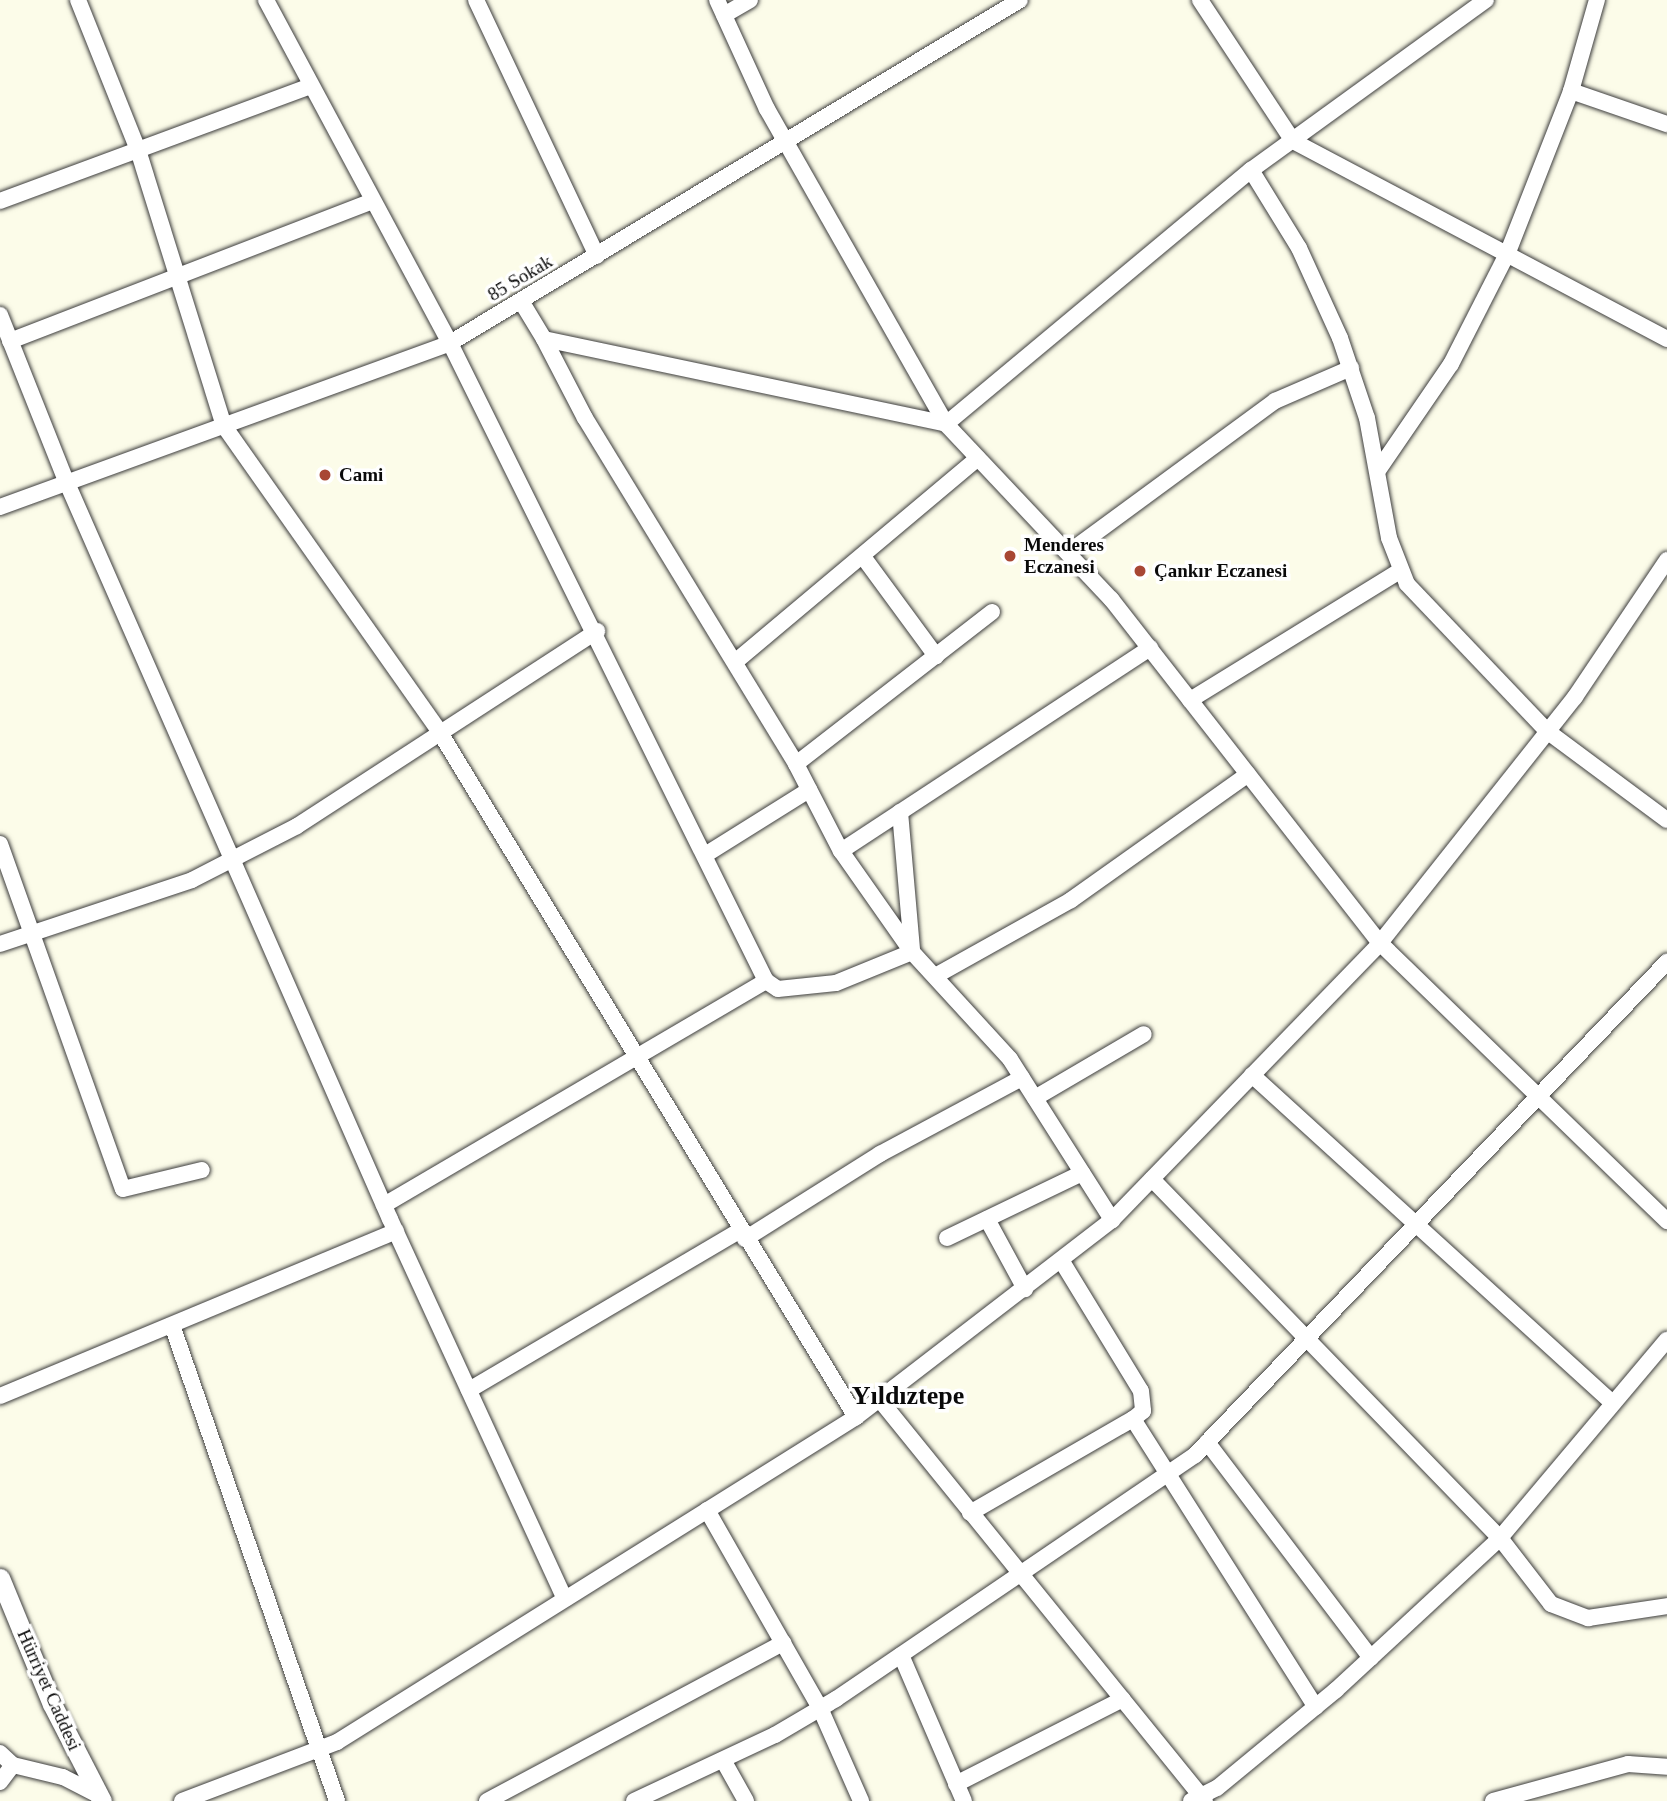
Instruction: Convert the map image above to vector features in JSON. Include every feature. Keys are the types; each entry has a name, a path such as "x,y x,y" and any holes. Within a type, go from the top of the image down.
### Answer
{"street":[{"path":"78,0 138,150 225,426 439,731 634,1058 856,1417"},
{"path":"266,0 309,87 450,343 597,631 766,981 778,989 836,983 912,952"},
{"path":"475,0 597,257"},
{"path":"750,0 721,7 787,145 946,424 1068,553 1150,648 1380,943 1537,1100 1667,1221"},
{"name":"85 Sokak","path":"0,507 450,343 787,145 1020,0"},
{"path":"1200,0 1293,141 1508,252 1667,339"},
{"path":"946,424 1251,170 1486,0"},
{"path":"1379,469 1451,364 1508,252 1571,91 1597,0"},
{"path":"0,201 309,87"},
{"path":"1571,91 1667,124"},
{"path":"1251,170 1299,248 1351,368 1379,469 1400,571 1418,599 1547,731 1667,820"},
{"path":"10,341 372,201"},
{"path":"521,301 585,418 796,764 841,851 912,952 937,975 1022,1078 1112,1220"},
{"path":"0,316 67,483 384,1205 565,1599"},
{"path":"544,339 946,424"},
{"path":"1068,553 1275,401 1351,368"},
{"path":"735,662 863,558 978,458"},
{"path":"863,558 936,656"},
{"path":"183,1801 314,1751 708,1510 880,1400 1112,1220 1380,943 1547,731 1667,560"},
{"path":"1190,700 1400,571"},
{"path":"796,764 992,612"},
{"path":"0,944 192,880 297,827 439,731 597,631"},
{"path":"841,851 1150,648"},
{"path":"937,975 1071,900 1248,774"},
{"path":"705,855 809,790"},
{"path":"900,812 912,952"},
{"path":"0,844 123,1189 202,1170"},
{"path":"634,1801 723,1760 820,1709 1169,1473 1207,1442 1307,1341 1667,962"},
{"path":"384,1205 766,981"},
{"path":"1035,1098 1144,1034"},
{"path":"1252,1075 1613,1404"},
{"path":"469,1390 880,1154 1022,1078"},
{"path":"947,1238 1082,1173"},
{"path":"1152,1178 1500,1538 1551,1604 1566,1612 1588,1618 1667,1606"},
{"path":"988,1219 1026,1289"},
{"path":"0,1396 396,1231"},
{"path":"970,1513 1133,1419 1143,1410 1141,1391 1061,1260"},
{"path":"172,1325 314,1751 337,1801"},
{"path":"880,1400 1200,1799 1316,1707 1500,1538 1667,1340"},
{"path":"1133,1419 1316,1707"},
{"path":"1207,1442 1371,1658"},
{"path":"708,1510 820,1709 861,1801"},
{"name":"Hürriyet Caddesi","path":"0,1578 101,1799"},
{"path":"487,1801 631,1730 783,1643"},
{"path":"901,1655 964,1801"},
{"path":"956,1784 1122,1699"},
{"path":"0,1753 13,1765 63,1777 101,1799"},
{"path":"723,1760 746,1801"},
{"path":"1493,1801 1546,1793 1628,1764 1667,1767"},
{"path":"0,1782 13,1765"}],"place":[{"name":"Cami","path":"325,475"},
{"name":"Menderes Eczanesi","path":"1010,556"},
{"name":"Çankır Eczanesi","path":"1140,571"}],"district":[{"name":"Yıldıztepe","path":"908,1396"}]}
